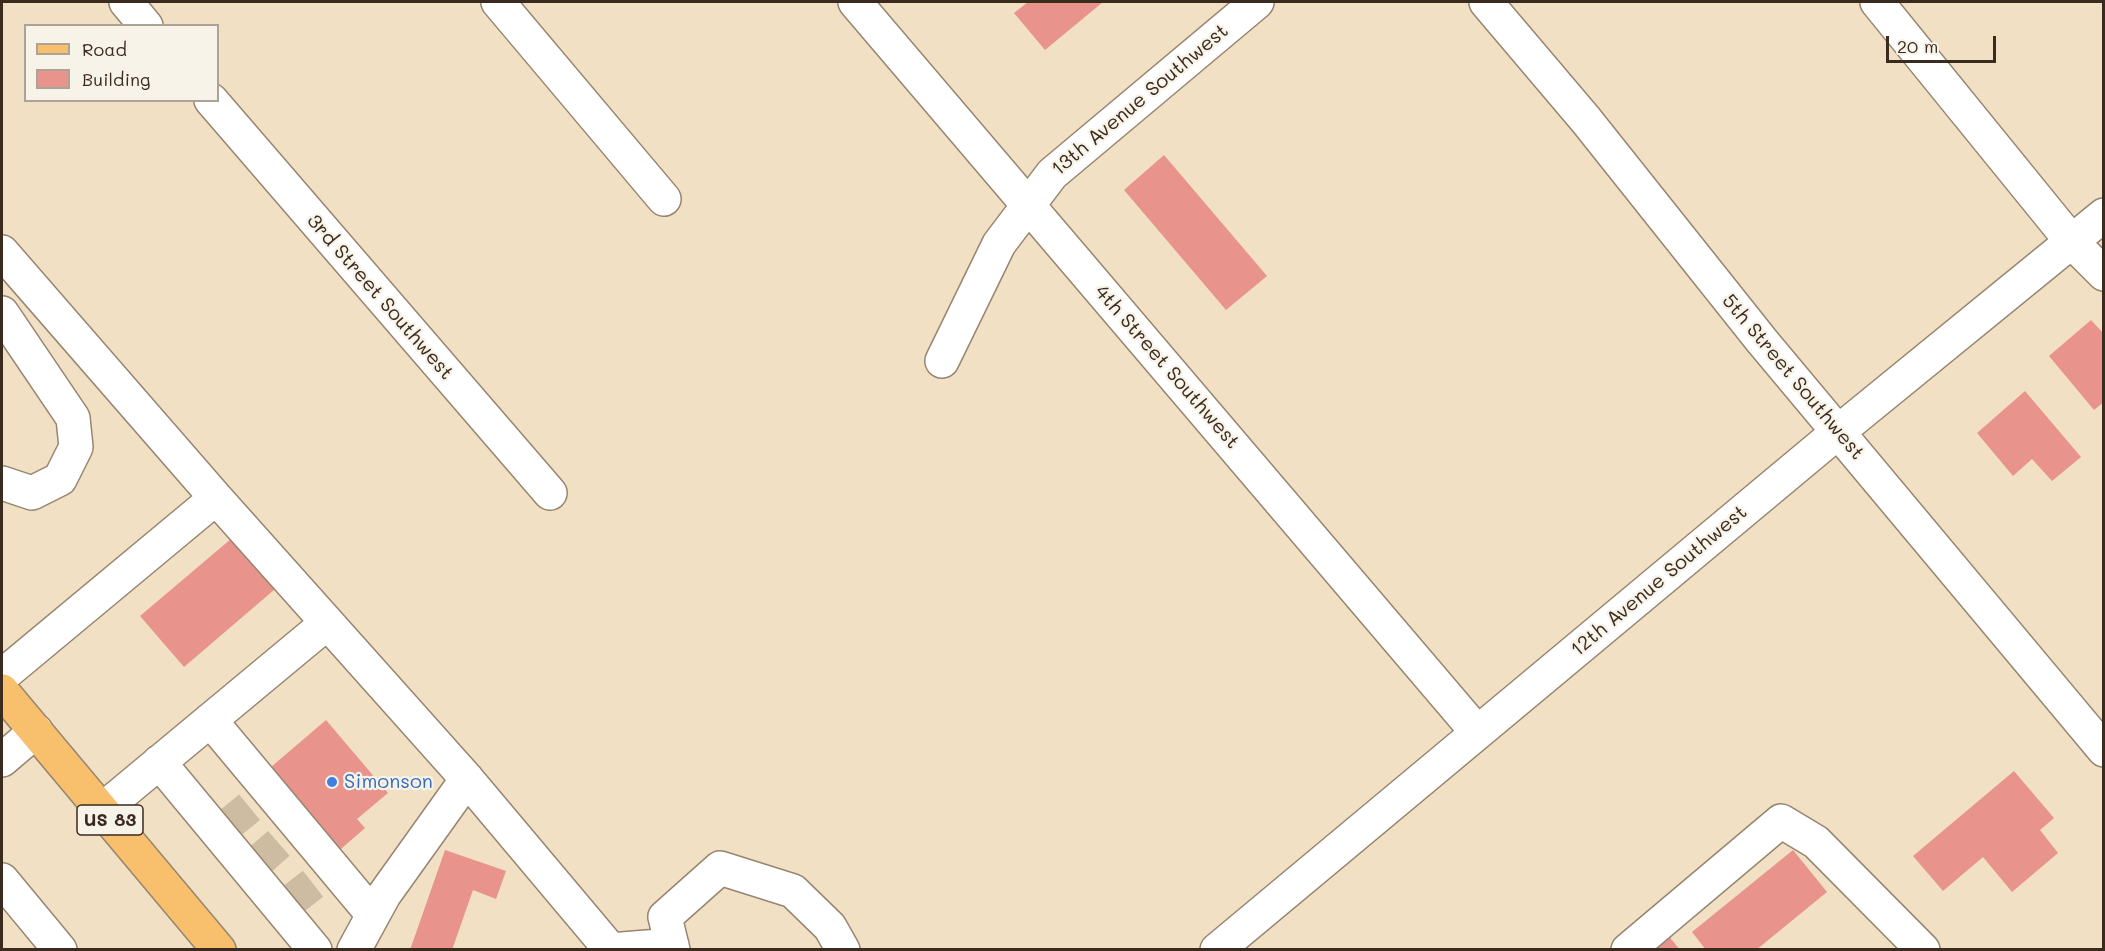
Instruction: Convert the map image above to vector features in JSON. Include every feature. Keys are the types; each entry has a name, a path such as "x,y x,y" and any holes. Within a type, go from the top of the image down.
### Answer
{"main road":[{"name":"US 83","path":"2,691 219,950"}],"street":[{"path":"126,2 144,24"},
{"path":"498,2 664,199"},
{"name":"4th Street Southwest","path":"855,2 1477,732"},
{"name":"13th Avenue Southwest","path":"942,361 999,244 1052,174 1257,2"},
{"name":"5th Street Southwest","path":"1486,2 1586,120 1762,341 2103,750"},
{"path":"1877,2 2072,242 2103,274"},
{"name":"3rd Street Southwest","path":"213,102 550,493"},
{"name":"12th Avenue Southwest","path":"1217,950 1838,432 2103,215"},
{"path":"2,252 216,498 466,779 610,949 672,947 665,917 720,868 793,891 830,927 843,950"},
{"path":"2,312 74,418 76,447 60,479 32,493 2,483"},
{"path":"2,676 216,498"},
{"path":"102,810 327,623"},
{"path":"210,720 263,796 326,873 373,915"},
{"path":"2,760 36,731"},
{"path":"159,762 251,867 315,950"},
{"path":"354,950 384,895 466,779"},
{"path":"1628,950 1781,821 1816,842 1923,950"},
{"path":"2,880 60,950"}],"building":[{"path":"1028,2 1103,2 1045,50 1014,13"},
{"path":"1164,155 1267,276 1226,310 1124,190"},
{"path":"2091,320 2104,334 2104,402 2094,410 2049,356"},
{"path":"2025,391 2081,457 2052,481 2032,459 2013,476 1977,433"},
{"path":"238,533 281,584 184,667 140,616"},
{"path":"326,720 388,793 357,819 365,828 334,855 264,773"},
{"path":"2014,771 2054,818 2040,830 2058,853 2012,892 1983,857 1943,891 1913,856"},
{"path":"445,850 506,871 496,899 473,890 452,950 410,950"},
{"path":"1793,850 1827,892 1756,950 1706,950 1692,932"},
{"path":"1668,935 1680,950 1651,950"}],"tunnel":[{"path":"224,828 256,802"},
{"path":"254,865 285,838"},
{"path":"287,904 319,879"}],"place":[{"name":"Simonson","path":"332,782"}]}
